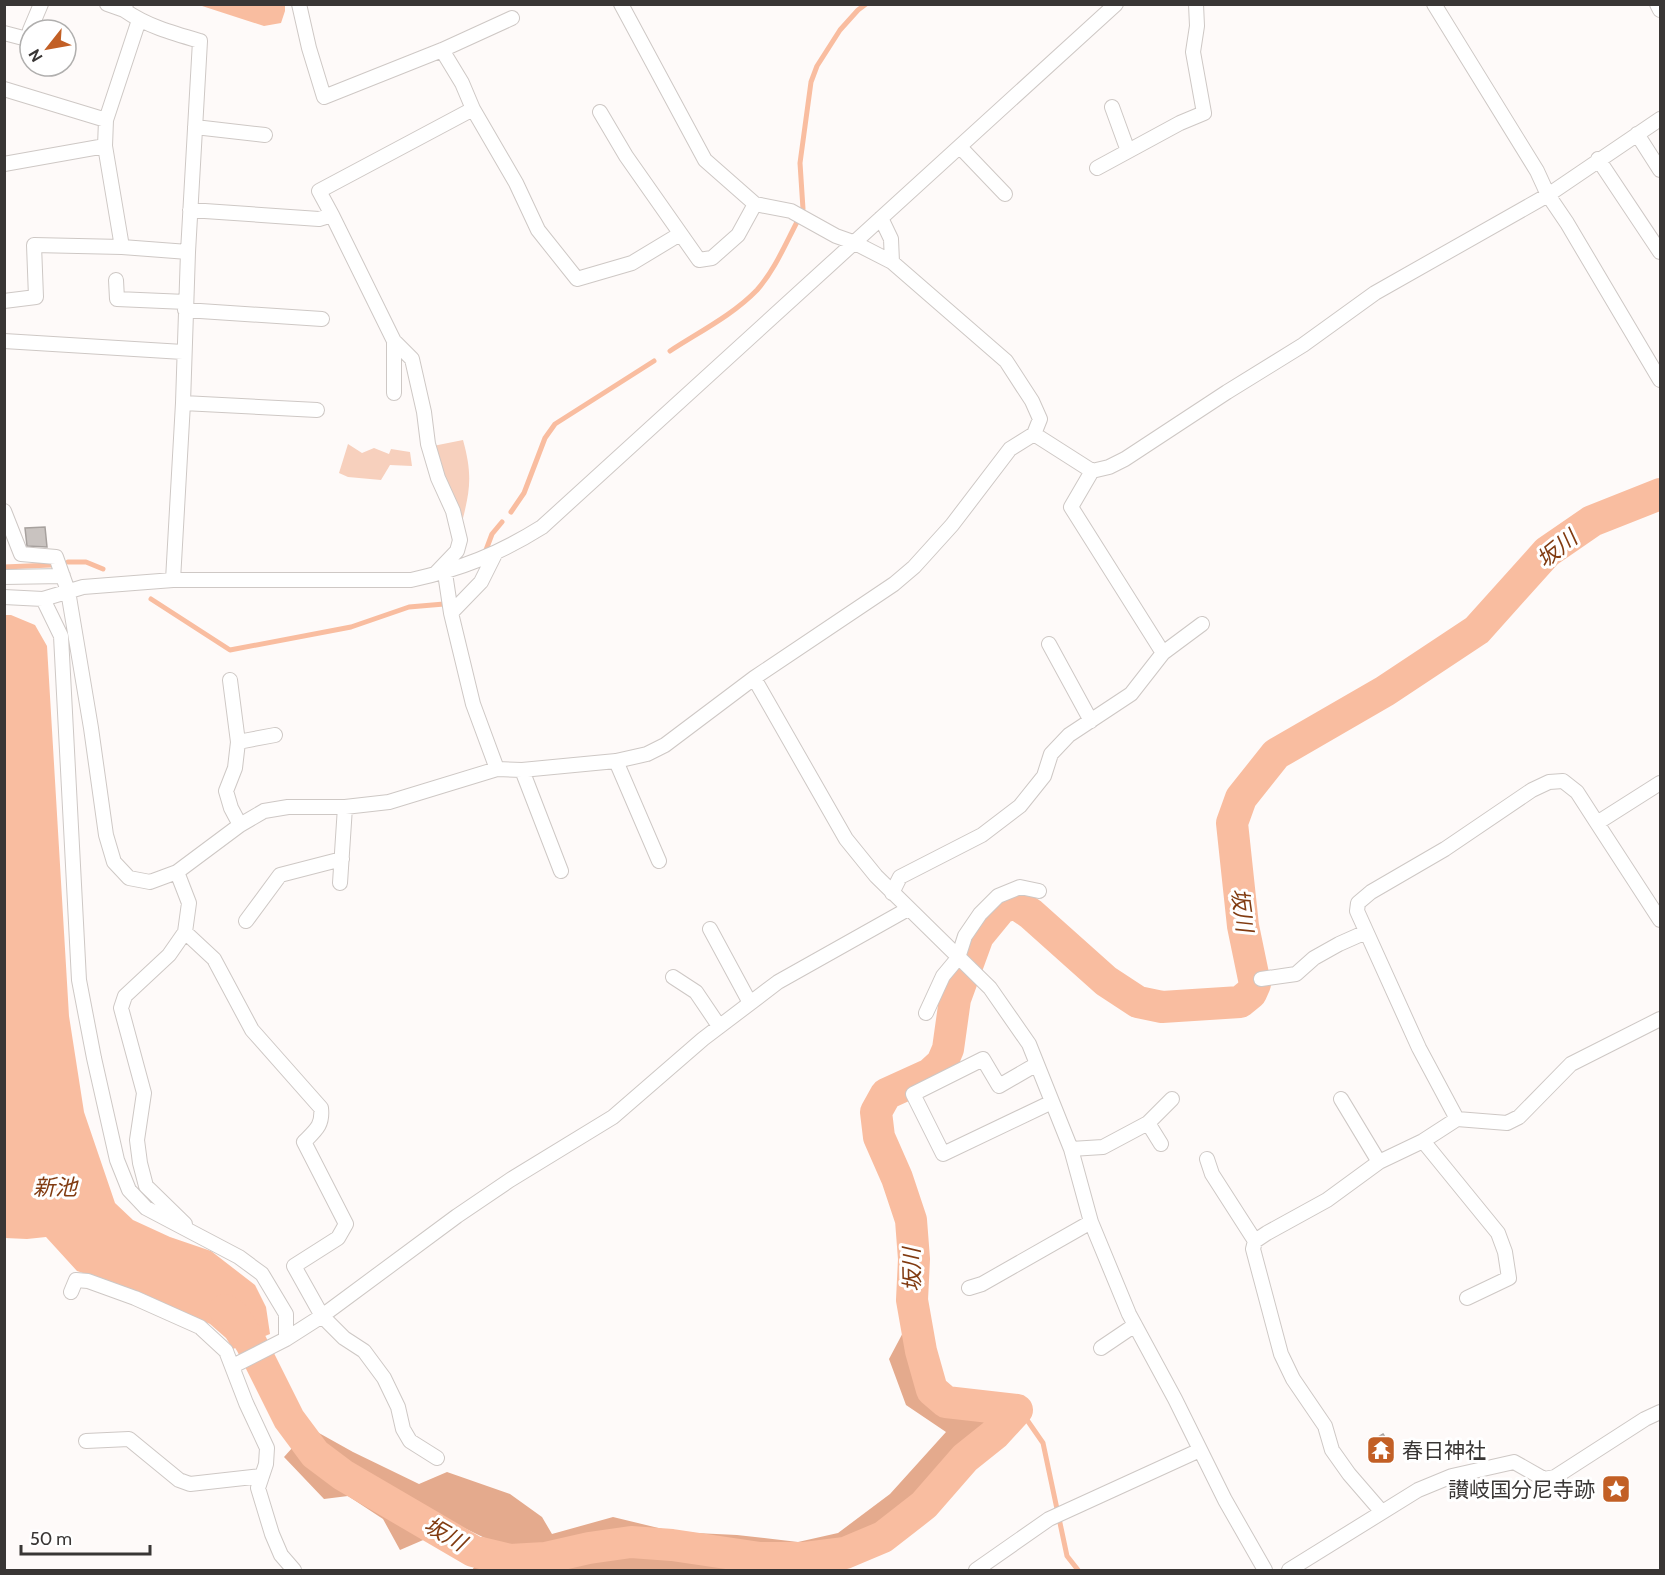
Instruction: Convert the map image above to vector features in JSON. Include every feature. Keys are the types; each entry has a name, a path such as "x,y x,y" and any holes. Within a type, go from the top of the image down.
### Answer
{"street":[{"path":"35,18 41,4"},
{"path":"107,4 125,7 139,20 158,29 200,41 173,580"},
{"path":"299,4 324,97 442,50 512,18"},
{"path":"4,597 43,599 83,587 173,580 411,580 440,574 512,546 542,527 1116,4"},
{"path":"1097,168 1180,123 1204,113 1193,52 1197,26 1196,4"},
{"path":"1434,4 1537,171 1548,195 1660,380"},
{"path":"1657,4 1660,10"},
{"path":"4,511 21,554 56,557 68,591 106,835 114,862 129,878 150,882 177,872 240,825 264,811 288,807 345,807 389,802 497,769 522,770 616,761 647,754 665,745 754,678 894,584 914,567 952,525 1010,449 1034,434 1040,419 1032,400 1006,361 892,262 836,236 791,211 755,204 705,160 626,8"},
{"path":"122,247 105,146 106,120 139,20"},
{"path":"442,50 516,183 538,230 577,279 632,263 680,234"},
{"path":"4,89 106,120"},
{"path":"1112,107 1128,151"},
{"path":"440,574 457,551 460,540 453,512 438,478 428,444 424,412 412,359 394,341 319,191 473,109"},
{"path":"600,112 626,156 699,260 712,258 738,235 755,204"},
{"path":"1034,434 1092,471 1109,467 1125,459 1303,345 1375,293 1548,195 1660,119"},
{"path":"195,127 265,135"},
{"path":"1637,134 1660,170"},
{"path":"4,164 105,146"},
{"path":"960,147 1005,194"},
{"path":"1598,159 1660,252"},
{"path":"190,210 319,219 332,215"},
{"path":"881,218 891,239 892,262"},
{"path":"4,301 36,297 34,245 122,247 188,252"},
{"path":"116,280 117,299 322,319"},
{"path":"4,341 183,352"},
{"path":"394,341 394,393"},
{"path":"394,373 415,376"},
{"path":"183,403 317,410"},
{"path":"1092,471 1071,507 1163,652"},
{"path":"451,613 481,582 495,554"},
{"path":"440,574 472,704 497,769"},
{"path":"4,577 63,576"},
{"path":"43,599 61,636 79,980 117,1160 129,1190 146,1208 238,1257 262,1274 286,1314 281,1341"},
{"path":"892,893 900,877 982,835 1020,807 1044,776 1051,754 1069,735 1131,694 1163,652 1202,624"},
{"path":"1049,644 1090,721"},
{"path":"754,678 846,839 892,893 990,987 1029,1044 1071,1149 1091,1222 1135,1325 1225,1500 1265,1570"},
{"path":"230,680 238,742 235,768 226,791 231,808 240,825"},
{"path":"238,742 275,735"},
{"path":"616,761 659,861"},
{"path":"522,770 561,871"},
{"path":"1457,1119 1419,1048 1357,911 1358,903 1445,849 1532,790 1549,782 1563,781 1577,792 1660,920"},
{"path":"1597,823 1660,783"},
{"path":"340,883 345,807"},
{"path":"246,921 280,875 342,859"},
{"path":"177,872 189,903 185,932 169,955 126,996 121,1008 144,1093 137,1140 146,1186 197,1235"},
{"path":"926,1013 943,976 961,961 966,936 980,914 998,896 1020,887 1039,891"},
{"path":"235,1365 322,1317 457,1216 613,1117 719,1026 778,982 908,909"},
{"path":"710,929 750,1003"},
{"path":"185,932 214,958 252,1030 321,1108 322,1119 317,1129 304,1142 346,1224 338,1238 294,1266 322,1317 344,1338 364,1351 384,1378 398,1407 403,1429 410,1441 437,1458"},
{"path":"1261,980 1296,974 1314,958 1366,932"},
{"path":"673,977 696,992 719,1026"},
{"path":"1381,1511 1332,1450 1325,1426 1293,1379 1281,1354 1253,1249 1255,1241 1327,1200 1379,1162 1423,1141 1457,1119 1507,1123 1519,1117 1571,1064 1660,1019"},
{"path":"1037,1064 999,1086 983,1059 913,1094 943,1154 1052,1102"},
{"path":"1071,1149 1103,1147 1148,1123 1172,1099"},
{"path":"1341,1099 1379,1162"},
{"path":"1148,1123 1161,1144"},
{"path":"1423,1141 1498,1233 1505,1252 1509,1278 1467,1298"},
{"path":"1208,1159 1212,1174 1255,1241"},
{"path":"969,1288 982,1284 1091,1222"},
{"path":"71,1292 76,1280 88,1281 135,1298 200,1327 226,1351 235,1365 246,1403 267,1448 266,1464 258,1488 281,1555 294,1570"},
{"path":"1101,1348 1135,1325"},
{"path":"1289,1570 1418,1490 1452,1476 1514,1462 1544,1479 1555,1477 1645,1419 1660,1412"},
{"path":"86,1441 129,1439 179,1480 190,1484 262,1476"},
{"path":"976,1570 1049,1519 1200,1450"}],"shaded area":[{"path":"463,440 469,483 461,526 433,446"},
{"path":"348,444 362,453 374,448 389,454 391,449 410,452 412,466 390,465 381,480 348,477 339,473"},
{"path":"907,1325 921,1380 933,1404 1000,1415 916,1501 866,1534 824,1545 759,1570 472,1570 493,1542 458,1525 400,1550 383,1519 348,1496 324,1499 284,1457 310,1428 419,1484 447,1472 510,1494 542,1517 552,1534 613,1517 675,1532 737,1535 798,1542 838,1533 890,1494 946,1432 906,1405 889,1359"}],"water":[{"path":"199,5 285,5 285,11 281,23 264,26"},
{"name":"新池","path":"4,615 11,615 35,625 47,646 69,1016 84,1112 115,1203 133,1220 170,1237 211,1251 255,1285 266,1307 270,1334 233,1349 226,1338 210,1324 142,1293 77,1271 46,1237 5,1238"}],"building":[{"path":"45,527 47,547 27,546 25,528"},
{"path":"1383,1434 1394,1451 1381,1459 1370,1442"}],"waterway":[{"path":"803,209 800,163 811,82 817,66 840,30 866,4"},
{"path":"670,351 727,315 757,290 774,266 797,222"},
{"path":"511,512 524,493 545,438 555,424 654,361"},
{"name":"坂川","path":"225,1310 233,1315 251,1343 289,1419 315,1454 343,1475 473,1551 510,1560 545,1558 631,1542 672,1545 760,1558 805,1558 845,1553 883,1537 924,1505 965,1458 995,1434 1017,1410 946,1402 932,1390 921,1351 912,1300 914,1259 911,1220 897,1178 879,1137 876,1112 886,1094 930,1074 942,1063 948,1049 955,999 978,936 1001,908 1015,903 1031,914 1106,981 1138,1002 1162,1007 1240,1002 1251,993 1255,984 1243,926 1232,823 1241,798 1276,754 1385,691 1477,630 1547,552 1592,521 1660,494"},
{"path":"486,550 492,534 502,522"},
{"path":"68,562 86,562 103,569"},
{"path":"4,567 51,565"},
{"path":"151,599 230,650 351,627 409,607 444,604"},
{"path":"1017,1410 1025,1417 1043,1443 1067,1556 1078,1570"}],"place":[{"name":"春日神社","path":"1381,1450"},
{"name":"讃岐国分尼寺跡","path":"1616,1489"}]}
